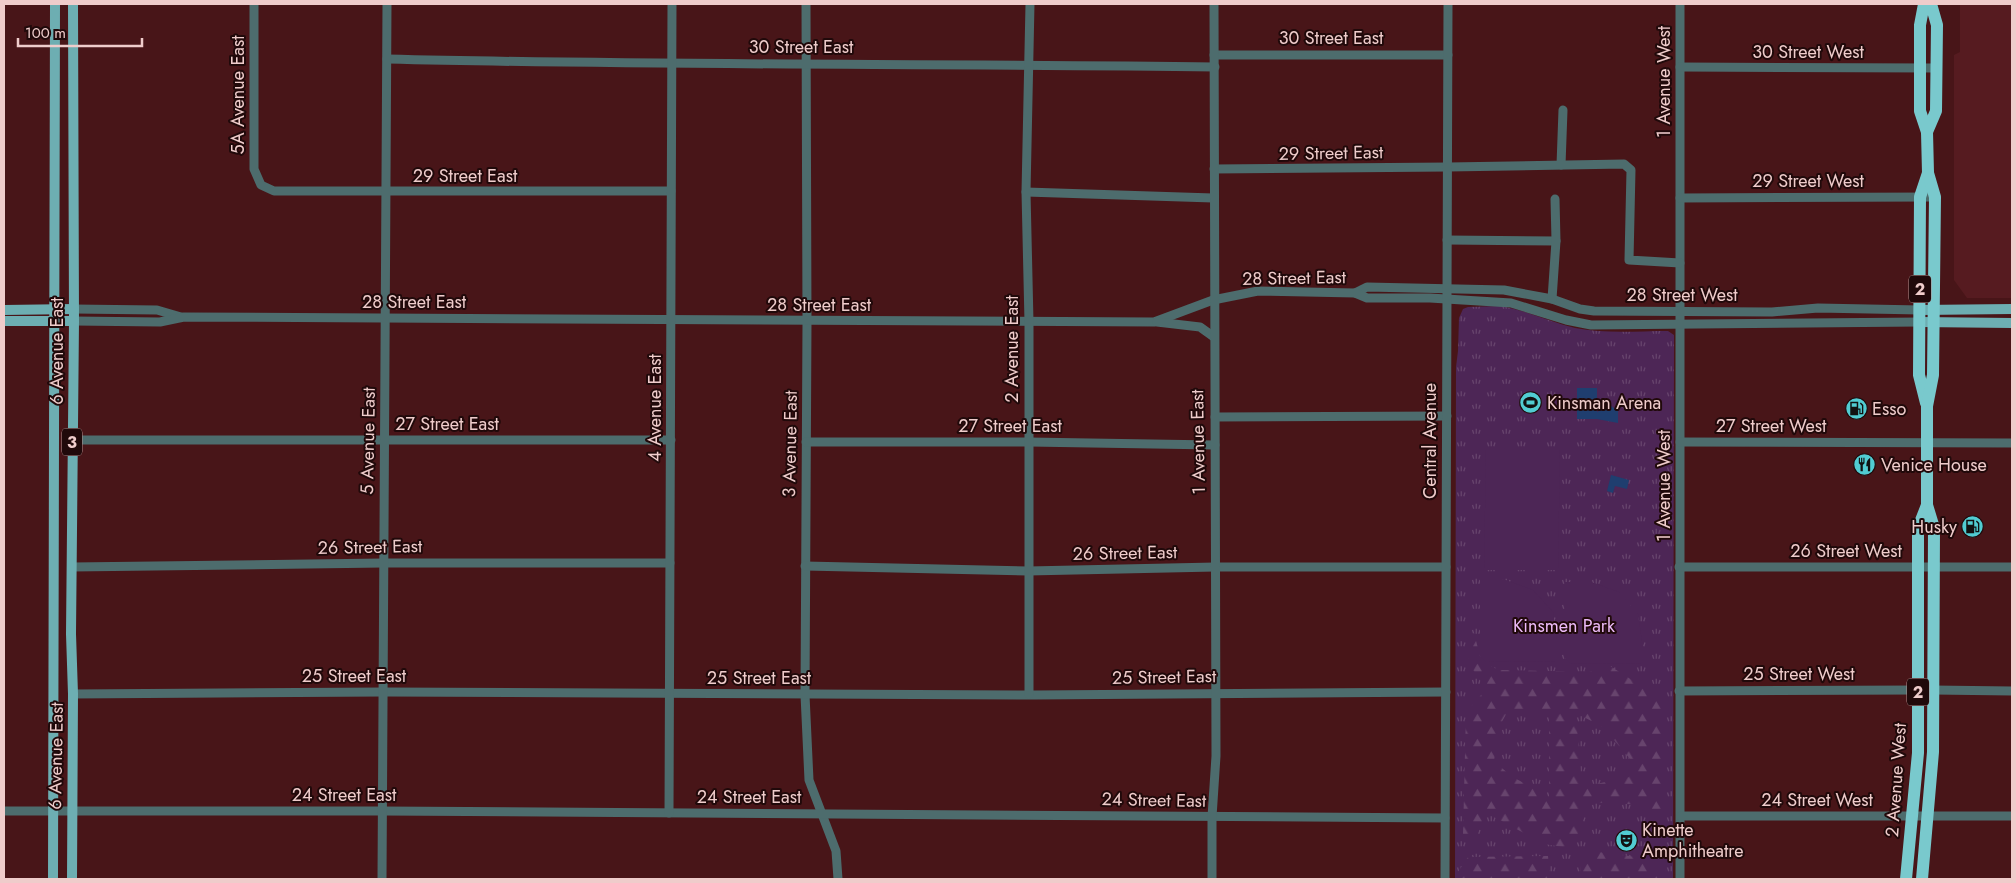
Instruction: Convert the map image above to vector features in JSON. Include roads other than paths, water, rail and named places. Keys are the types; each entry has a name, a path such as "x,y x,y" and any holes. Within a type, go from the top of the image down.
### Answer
{"highway":[{"name":"2 Avenue West","path":"1922,879 1933,752 1934,528 1927,505 1927,406 1933,375 1936,197 1928,172 1927,132 1920,111 1920,25 1924,4"},
{"name":"2 Avenue West","path":"1927,132 1936,111 1937,25 1931,4"},
{"name":"2 Avenue West","path":"1927,406 1919,375 1920,197 1928,172"},
{"name":"2 Avenue West","path":"1906,879 1918,753 1918,528 1927,505"}],"main road":[{"name":"6 Avenue East","path":"53,879 55,4"},
{"name":"6 Avenue East","path":"72,879 73,4"},
{"name":"28 Street East","path":"4,310 74,309"},
{"name":"28 Street West","path":"1920,316 2012,309"},
{"name":"28 Street West","path":"1934,316 2012,323"},
{"name":"28 Street East","path":"4,321 74,321"}],"street":[{"name":"5A Avenue East","path":"254,4 254,169 261,184"},
{"name":"5 Avenue East","path":"382,879 388,4"},
{"name":"4 Avenue East","path":"668,813 672,4"},
{"name":"3 Avenue East","path":"806,4 805,695 810,780 836,851 838,879"},
{"name":"2 Avenue East","path":"1029,694 1029,322 1026,192 1030,4"},
{"name":"1 Avenue East","path":"1212,879 1212,817 1216,756 1213,300 1214,4"},
{"name":"Central Avenue","path":"1445,879 1448,4"},
{"name":"1 Avenue West","path":"1680,4 1680,879"},
{"name":"30 Street East","path":"1214,55 1448,55"},
{"name":"30 Street East","path":"387,59 526,62 1029,64 1215,68"},
{"name":"30 Street West","path":"1680,68 1936,68"},
{"path":"1561,165 1563,110"},
{"name":"29 Street East","path":"1214,169 1624,164 1631,170 1629,260 1680,263"},
{"name":"29 Street East","path":"261,184 274,191 671,191"},
{"path":"1026,192 1213,198"},
{"name":"29 Street West","path":"1680,198 1936,197"},
{"path":"1552,299 1556,241 1555,199"},
{"path":"1447,240 1556,241"},
{"name":"28 Street West","path":"1355,293 1367,287 1504,290 1552,299 1580,309 1594,311 1772,312 1818,308 1920,316"},
{"name":"28 Street East","path":"74,321 160,322 184,317 1154,322 1213,300 1258,292 1355,293 1367,298 1447,300"},
{"name":"28 Street West","path":"1447,300 1511,303 1566,320 1591,325 1681,325 1920,316"},
{"name":"28 Street East","path":"74,309 157,310 184,317"},
{"path":"1154,322 1200,327 1214,338"},
{"path":"1214,417 1447,416"},
{"name":"27 Street East","path":"72,440 671,440"},
{"name":"27 Street East","path":"806,442 1029,442 1215,445"},
{"name":"27 Street West","path":"1680,442 2012,443"},
{"name":"26 Street East","path":"72,567 384,563 670,563"},
{"name":"26 Street East","path":"805,566 1028,571 1215,567 1446,567"},
{"name":"26 Street West","path":"1679,567 2012,567"},
{"name":"25 Street West","path":"1679,691 1918,690"},
{"path":"1933,690 2012,691"},
{"name":"25 Street East","path":"73,694 384,692 805,695 1446,692"},
{"name":"24 Street East","path":"4,811 382,811 1445,818"},
{"name":"24 Street West","path":"1681,816 2012,816"}],"water":[{"path":"1577,388 1597,388 1597,412 1610,405 1615,409 1618,407 1618,423 1597,419 1577,419"},
{"path":"1611,475 1629,480 1627,489 1615,486 1613,493 1607,491"}],"place":[{"name":"Kinsman Arena","path":"1531,403"},
{"name":"Esso","path":"1856,409"},
{"name":"Venice House","path":"1865,465"},
{"name":"Husky","path":"1973,527"},
{"name":"Kinette Amphitheatre","path":"1626,840"}],"park label":[{"name":"Kinsmen Park","path":"1564,626"}]}
